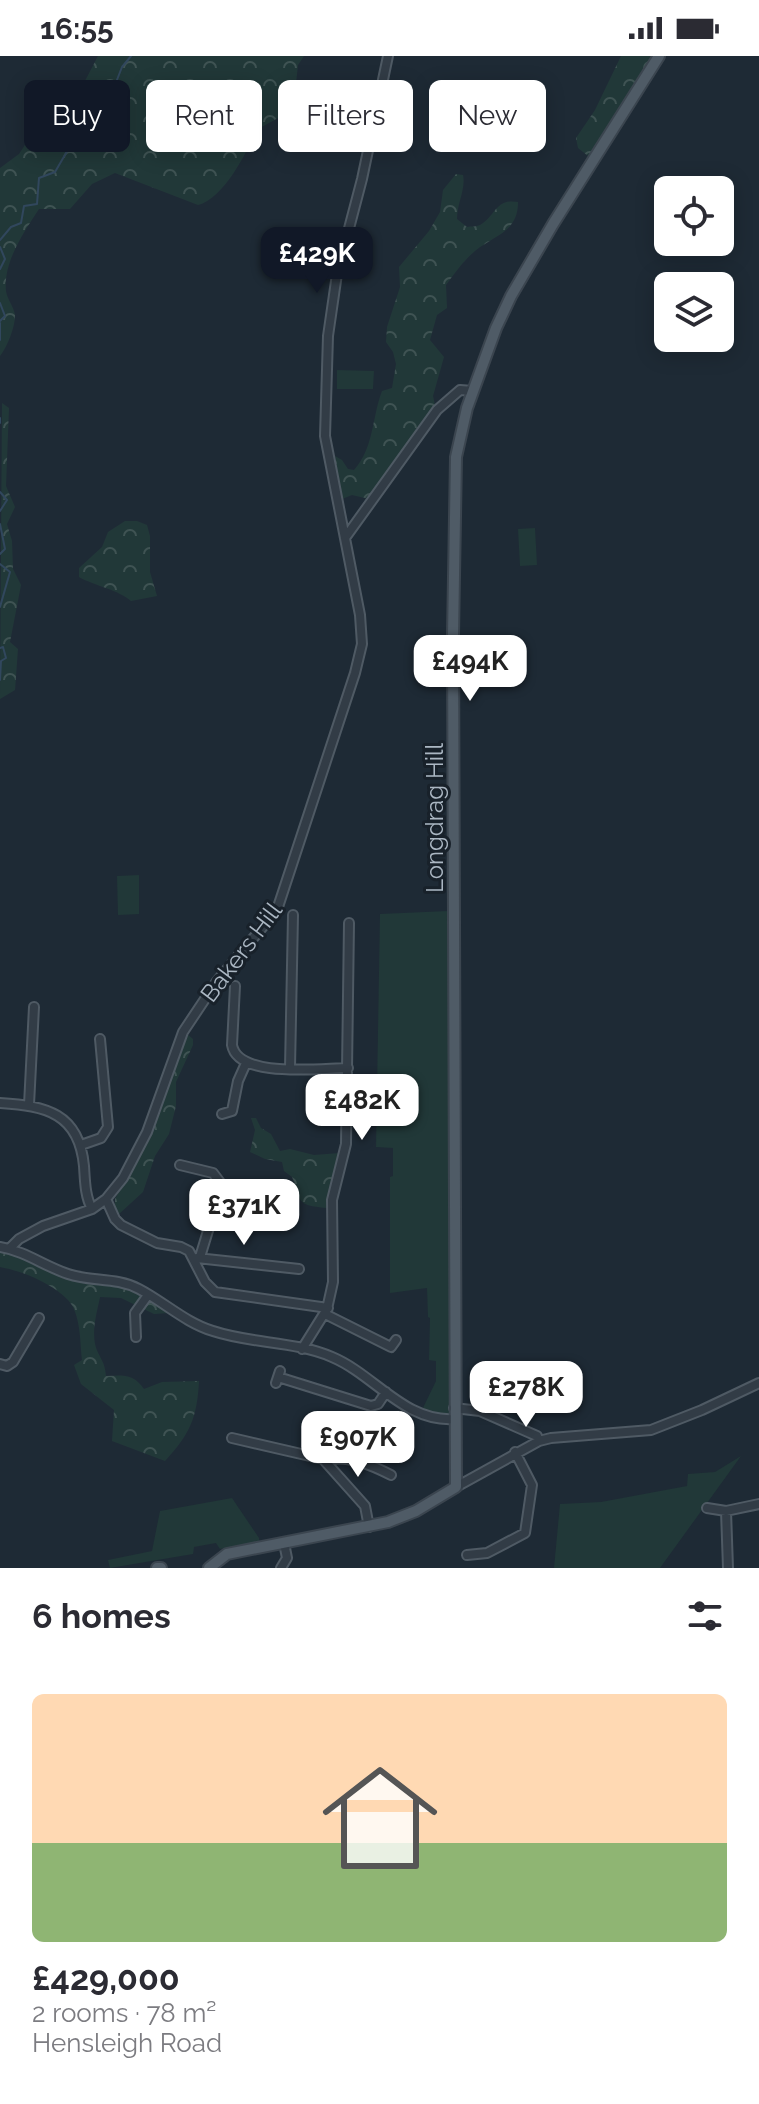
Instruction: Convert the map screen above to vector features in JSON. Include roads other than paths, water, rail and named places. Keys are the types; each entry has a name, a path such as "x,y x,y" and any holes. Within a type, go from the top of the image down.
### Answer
{"main road":[{"name":"Longdrag Hill","path":"456,1487 454,500 458,443 497,326 523,274 659,56"},
{"path":"209,1568 227,1554 369,1527 404,1517 456,1487"}],"street":[{"name":"Bakers Hill","path":"10,1248 19,1239 43,1226 92,1209 106,1199 123,1178 147,1132 183,1032 217,981 269,921 285,891 360,657 360,615 325,436 328,336 337,274 362,179 388,56"},
{"path":"345,538 437,410 460,390 473,391"},
{"path":"290,921 290,1068"},
{"path":"302,1349 326,1311 334,1269 332,1200 344,1156 348,1068 349,923"},
{"path":"234,986 232,1049 236,1056 259,1068 348,1068"},
{"path":"29,1105 34,1007"},
{"path":"81,1145 101,1138 108,1127 100,1039"},
{"path":"222,1114 232,1111 238,1081 246,1063"},
{"path":"0,1103 29,1105 58,1115 71,1128 81,1145 87,1198 92,1209"},
{"path":"187,1164 213,1173 222,1185 197,1258"},
{"path":"106,1199 113,1216 121,1225 157,1243 186,1249 197,1258 208,1287 220,1294 326,1311 391,1347 396,1340"},
{"path":"0,1247 10,1248 71,1275 118,1280 209,1330 234,1338 334,1357 413,1411 432,1419 480,1411 537,1436 539,1441"},
{"path":"197,1258 299,1269"},
{"path":"139,1331 135,1313 148,1295"},
{"path":"0,1364 7,1366 13,1362 39,1318"},
{"path":"278,1377 371,1406 378,1404 386,1392"},
{"path":"456,1487 539,1441 651,1430 759,1383"},
{"path":"232,1438 317,1456 325,1461 365,1506 369,1527"},
{"path":"467,1555 487,1553 525,1533 532,1485 515,1452"},
{"path":"325,1461 331,1458 358,1463 391,1475"},
{"path":"707,1508 726,1511 759,1504"},
{"path":"726,1511 728,1568"},
{"path":"281,1568 287,1558 284,1543"}],"waterway":[{"path":"0,240 11,227 21,223 24,206 37,204 39,178 55,172 69,148 108,103 122,67 131,56"},
{"path":"0,247 5,259 0,269"},
{"path":"0,303 5,316 0,321"},
{"path":"0,323 0,340"},
{"path":"0,418 0,423"},
{"path":"0,492 7,500 0,511"},
{"path":"0,524 5,549 0,554"},
{"path":"0,564 10,572 0,607"},
{"path":"0,648 3,647 6,658 1,661 0,680"}]}
